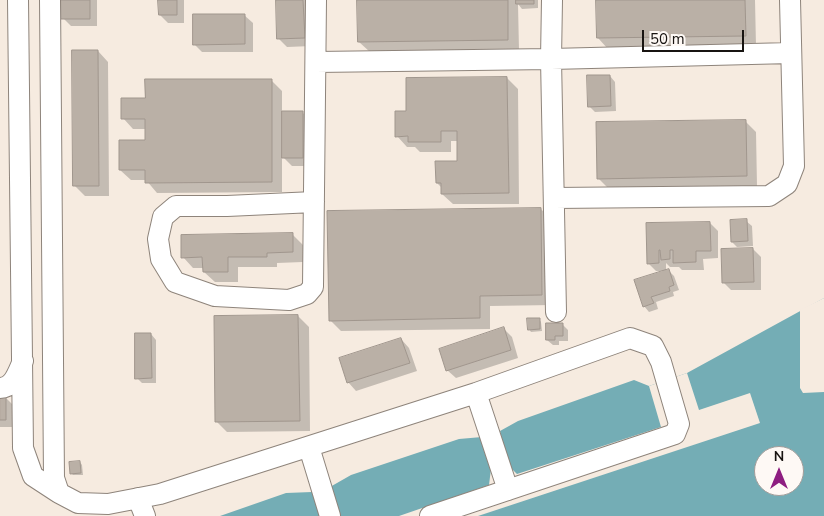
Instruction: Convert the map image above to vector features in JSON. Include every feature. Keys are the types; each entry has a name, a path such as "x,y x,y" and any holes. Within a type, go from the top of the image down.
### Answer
{"lane":[{"path":"18,0 23,448 33,476 78,503 141,507 160,494 309,448 476,393 630,338 653,346 662,362 679,424 675,434 430,516"},
{"path":"50,0 54,478 59,493"},
{"path":"314,202 176,206 163,217 158,238 161,259 175,282 214,296 289,300 307,294 313,287 316,62 316,0"},
{"path":"552,0 551,59 556,312"},
{"path":"554,198 769,196 787,184 794,166 790,0"},
{"path":"316,62 791,53"},
{"path":"0,388 4,388 13,381 23,360"},
{"path":"476,393 508,490"},
{"path":"309,448 330,516"}],"water":[{"path":"824,298 824,516 220,516 286,493 312,492 330,487 351,475 459,439 482,437 500,431 518,421 634,380 649,386 687,373"}],"pier":[{"path":"824,298 824,392 803,393 800,388 800,310"},
{"path":"687,373 699,410 750,393 760,423 478,516 399,516 489,485 491,434 500,431 508,465 517,474 661,427 649,386"}],"building":[{"path":"61,0 90,0 90,19 61,19"},
{"path":"158,0 177,0 177,15 159,15"},
{"path":"276,0 303,0 305,38 277,39"},
{"path":"357,0 508,0 508,40 358,42"},
{"path":"516,0 534,0 534,4 516,4"},
{"path":"596,0 745,0 746,36 597,38"},
{"path":"193,14 245,14 245,44 193,45"},
{"path":"72,50 98,50 99,186 73,186"},
{"path":"587,75 610,75 611,106 588,107"},
{"path":"507,77 509,193 441,194 441,183 436,183 435,161 457,161 457,131 441,131 441,142 408,142 408,136 395,137 395,111 406,111 406,78"},
{"path":"145,79 272,79 272,182 145,183 145,170 119,170 119,140 145,140 145,119 121,119 121,98 145,98"},
{"path":"282,111 303,111 303,158 282,158"},
{"path":"746,120 747,176 597,179 596,122"},
{"path":"541,208 542,295 480,296 480,318 329,321 327,211"},
{"path":"747,219 748,241 731,242 730,220"},
{"path":"710,222 711,251 696,251 696,262 673,263 673,250 670,250 670,259 661,260 659,250 659,263 647,264 646,223"},
{"path":"293,233 293,252 267,253 267,257 228,257 228,272 203,272 202,257 181,258 181,235"},
{"path":"753,248 754,282 722,283 721,249"},
{"path":"669,269 674,285 669,287 670,291 651,297 654,303 643,307 634,280"},
{"path":"298,315 300,421 215,422 214,316"},
{"path":"527,318 540,318 540,329 528,330"},
{"path":"546,323 563,323 563,336 555,336 555,340 546,340"},
{"path":"504,327 511,350 446,371 439,349"},
{"path":"135,333 151,333 152,378 135,379"},
{"path":"401,338 410,363 347,383 339,358"},
{"path":"0,396 6,396 6,420 0,420"},
{"path":"80,461 81,473 70,474 69,462"}]}
